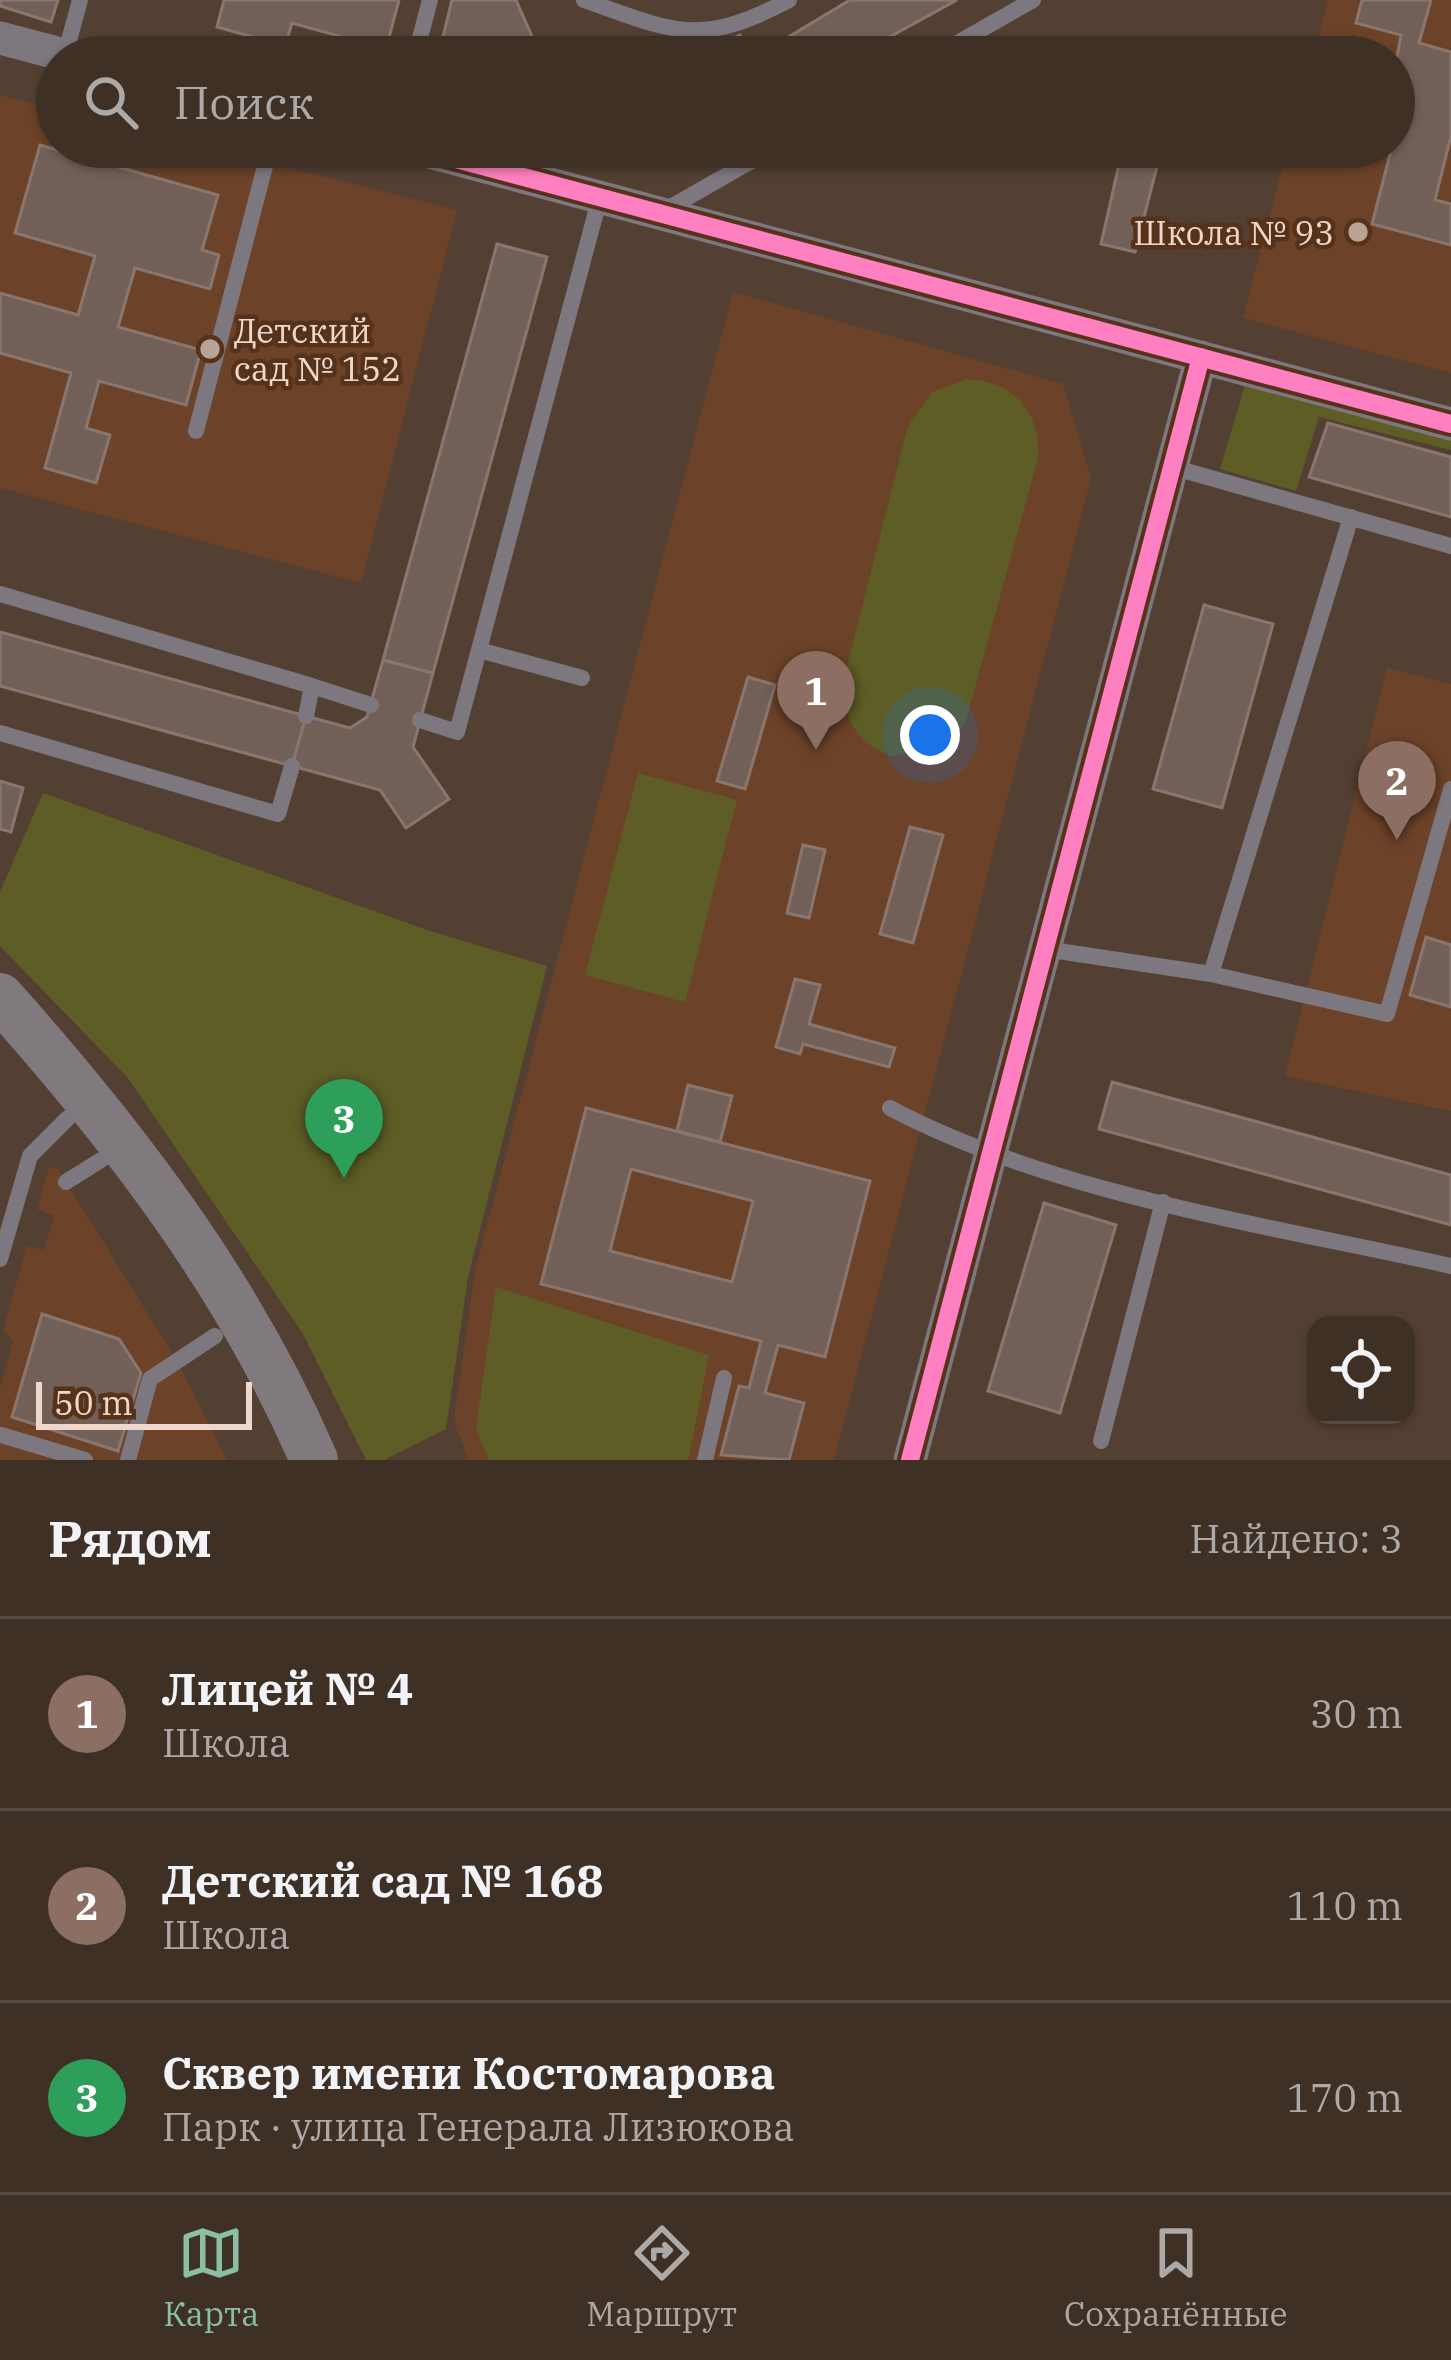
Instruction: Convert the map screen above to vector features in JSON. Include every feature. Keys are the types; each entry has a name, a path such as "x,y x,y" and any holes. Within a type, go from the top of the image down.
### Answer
{"main road":[{"path":"0,997 89,1097 162,1195 271,1368 314,1460"},
{"path":"0,1047 68,1118 84,1171 215,1336 279,1460"}],"street":[{"path":"0,38 36,47"},
{"path":"490,168 1451,424"},
{"path":"910,1460 1201,357"}],"lane":[{"path":"73,36 80,0"},
{"path":"421,36 430,0"},
{"path":"584,0 703,34 754,18 789,0"},
{"path":"970,36 1033,0"},
{"path":"196,431 265,168"},
{"path":"660,213 739,168"},
{"path":"421,720 458,732 600,197"},
{"path":"1172,467 1451,546"},
{"path":"1211,974 1351,517"},
{"path":"0,594 371,705"},
{"path":"479,650 582,678"},
{"path":"306,716 312,686"},
{"path":"0,733 278,814 292,766"},
{"path":"1045,949 1211,974 1387,1014 1451,789"},
{"path":"890,1108 992,1151 1163,1202 1451,1266"},
{"path":"0,1259 30,1156 68,1118"},
{"path":"1101,1441 1163,1202"},
{"path":"128,1460 150,1379 215,1336"},
{"path":"705,1460 724,1378"},
{"path":"1,1435 85,1460"}],"shaded area":[{"name":"Школа № 93","path":"1328,0 1451,0 1451,373 1243,318 1282,168 1415,168 1415,36 1319,36"},
{"name":"Детский сад № 152","path":"0,95 36,104 36,168 289,168 457,210 361,583 0,488"},
{"path":"733,292 1063,384 1091,479 834,1460 469,1460 454,1422 475,1271"},
{"path":"967,379 998,386 1021,402 1035,426 1038,458 965,724 936,752 890,756 867,743 852,725 844,678 908,426 932,392"},
{"path":"1245,385 1451,437 1451,450 1319,417 1296,491 1220,469"},
{"path":"1387,668 1451,684 1451,1111 1285,1076"},
{"path":"638,773 737,800 685,1002 585,975"},
{"path":"43,793 427,930 547,966 468,1277 446,1429 384,1460 366,1460 303,1334 128,1078 0,946 0,892"},
{"path":"49,1167 58,1169 177,1361 227,1460 0,1460 0,1388 13,1341 3,1330 27,1246 44,1250 54,1215 37,1209"},
{"path":"496,1287 709,1355 688,1460 489,1460 476,1429"}],"building":[{"path":"0,0 58,0 51,22 0,6"},
{"path":"224,0 399,0 389,36 339,36 292,23 288,36 249,36 217,27"},
{"path":"452,0 516,0 532,36 443,36"},
{"path":"850,0 957,0 891,36 790,36"},
{"path":"1362,0 1431,0 1419,43 1451,52 1451,136 1435,200 1451,204 1451,245 1372,224 1386,168 1415,168 1415,36 1356,23"},
{"path":"36,159 36,168 122,168 218,195 202,250 219,255 210,289 135,268 118,327 201,350 186,405 99,381 86,428 110,435 96,483 45,468 71,373 0,353 0,293 78,315 95,256 15,233"},
{"path":"1118,168 1157,168 1135,252 1101,244"},
{"path":"497,244 547,257 433,673 383,660"},
{"path":"1328,423 1451,457 1451,517 1309,477"},
{"path":"1204,605 1273,624 1222,808 1153,789"},
{"path":"0,632 306,716 292,766 0,686"},
{"path":"383,660 433,673 413,747 449,799 406,828 380,790 292,766 306,716 350,728 367,717"},
{"path":"748,677 775,685 745,789 717,781"},
{"path":"0,781 23,788 11,832 0,829"},
{"path":"910,827 943,835 913,943 880,934"},
{"path":"803,845 825,850 809,918 787,913"},
{"path":"1426,937 1451,945 1451,1007 1410,995"},
{"path":"795,979 820,985 809,1024 895,1048 889,1067 803,1044 800,1054 776,1047"},
{"path":"1112,1082 1451,1175 1451,1225 1099,1129"},
{"path":"688,1085 732,1096 720,1142 677,1131"},
{"path":"586,1108 870,1181 825,1357 778,1345 765,1393 804,1403 789,1460 721,1455 739,1386 749,1388 761,1341 541,1284","holes":["631,1169 753,1201 732,1282 610,1251"]},
{"path":"1044,1203 1116,1225 1060,1413 988,1391"},
{"path":"42,1314 119,1339 141,1373 118,1451 12,1417"}],"cycle path":[{"path":"490,168 1451,424"},
{"path":"910,1460 1201,357"}],"place":[{"name":"Школа № 93","path":"1358,232"},
{"name":"Детский сад № 152","path":"210,349"},
{"name":"Лицей № 4","path":"816,750"},
{"name":"Детский сад № 168","path":"1397,840"},
{"name":"Сквер имени Костомарова","path":"344,1178"}]}
